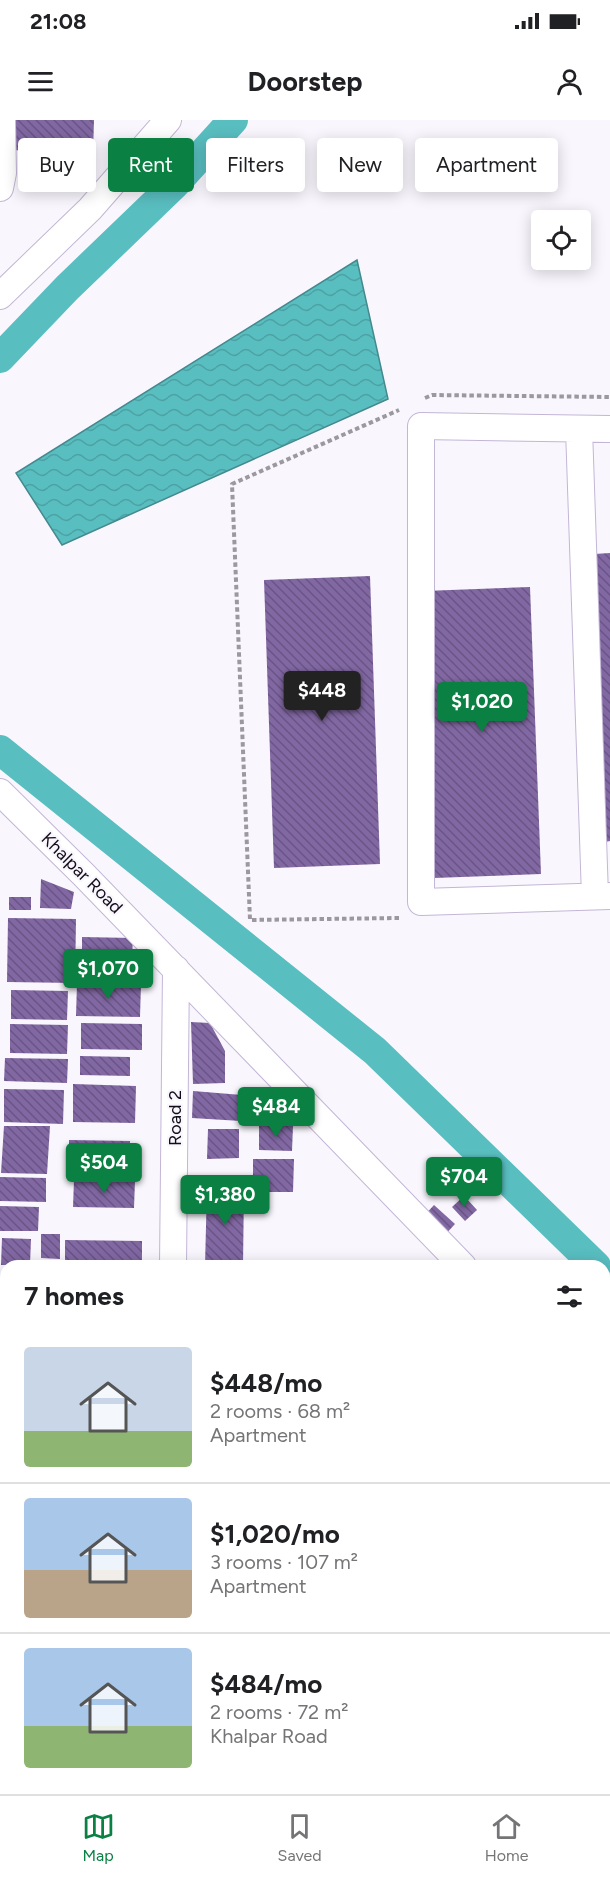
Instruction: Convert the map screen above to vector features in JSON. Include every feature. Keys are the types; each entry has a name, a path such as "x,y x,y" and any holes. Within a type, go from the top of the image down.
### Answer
{"street":[{"path":"0,188 3,173 2,120"},
{"path":"0,296 90,209 168,120"},
{"path":"579,429 603,896 421,902 421,426 610,429"},
{"name":"Khalpar Road","path":"0,792 176,969 456,1260"},
{"name":"Road 2","path":"173,1260 176,969"}],"path":[{"path":"422,400 432,395 610,397"},
{"path":"400,409 232,484 250,920 401,918"}],"water":[{"path":"357,260 388,399 62,545 16,473"}],"building":[{"path":"10,120 94,120 93,138 18,138 18,150 9,150"},
{"path":"610,553 610,841 605,842 594,554"},
{"path":"370,576 380,864 274,868 264,580"},
{"path":"530,587 541,874 434,878 424,591"},
{"path":"41,879 74,892 71,909 40,908"},
{"path":"9,897 31,897 31,910 9,910"},
{"path":"8,918 76,919 75,983 7,982"},
{"path":"82,937 133,938 132,957 82,956"},
{"path":"86,960 137,961 137,980 86,980"},
{"path":"77,983 141,984 140,1017 76,1016"},
{"path":"11,990 68,991 67,1020 11,1019"},
{"path":"191,1022 210,1023 225,1051 225,1083 193,1084"},
{"path":"81,1023 142,1024 142,1050 81,1049"},
{"path":"10,1024 68,1025 67,1054 10,1053"},
{"path":"80,1056 130,1057 130,1076 80,1075"},
{"path":"5,1058 68,1059 67,1083 4,1081"},
{"path":"73,1084 136,1086 135,1123 73,1122"},
{"path":"4,1089 64,1090 63,1124 4,1122"},
{"path":"193,1091 242,1095 241,1121 192,1118"},
{"path":"259,1125 293,1126 292,1151 259,1150"},
{"path":"4,1126 50,1126 47,1174 1,1173"},
{"path":"208,1129 239,1129 239,1158 207,1159"},
{"path":"69,1140 130,1141 130,1176 69,1175"},
{"path":"253,1159 294,1159 293,1192 253,1192"},
{"path":"0,1177 46,1178 46,1202 0,1201"},
{"path":"74,1180 135,1181 134,1208 73,1207"},
{"path":"207,1186 244,1186 243,1260 205,1260"},
{"path":"464,1196 477,1210 465,1221 452,1207"},
{"path":"434,1205 455,1224 443,1237 422,1218"},
{"path":"0,1206 39,1207 38,1231 0,1231"},
{"path":"41,1234 60,1234 60,1259 41,1258"},
{"path":"2,1238 31,1239 30,1260 1,1260"},
{"path":"65,1240 142,1241 142,1260 65,1260"}],"waterway":[{"path":"0,358 67,288 175,184 233,120"},
{"path":"0,750 375,1051 590,1260"}]}
